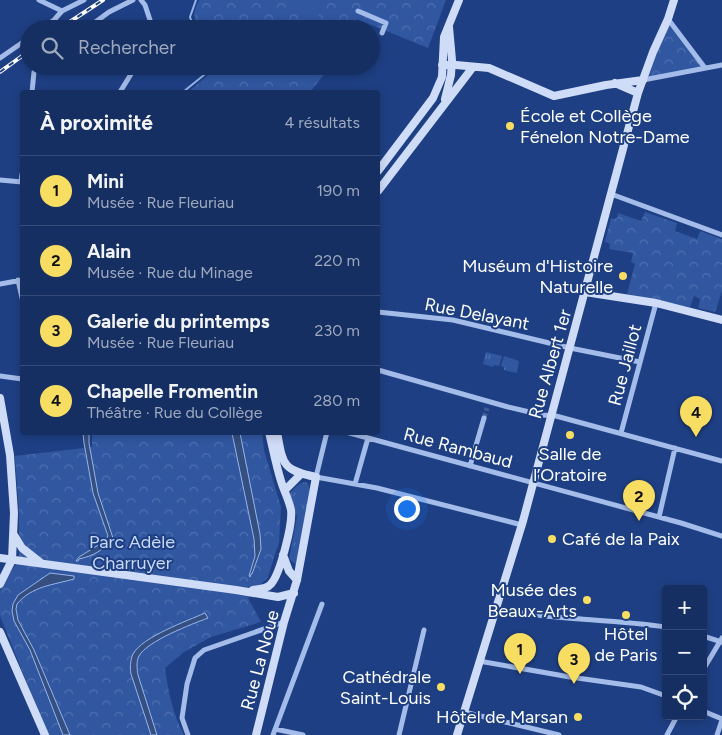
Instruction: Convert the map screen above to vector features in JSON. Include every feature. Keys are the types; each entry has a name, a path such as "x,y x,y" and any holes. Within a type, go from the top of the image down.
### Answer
{"street":[{"path":"39,0 62,11"},
{"path":"54,20 62,11 84,0"},
{"path":"98,20 109,12 133,0"},
{"path":"141,0 145,5 150,20"},
{"path":"380,168 433,98 442,77 444,37 459,0"},
{"name":"Rue Albert 1er","path":"457,735 522,525 638,93 674,0"},
{"path":"358,11 379,20"},
{"path":"668,19 705,68"},
{"path":"380,20 386,23 382,34"},
{"path":"444,104 452,75 448,25"},
{"path":"0,58 20,44"},
{"path":"442,65 489,68 554,96 615,83 643,80 722,65"},
{"path":"380,188 473,67"},
{"path":"32,90 34,75"},
{"path":"121,90 130,75"},
{"path":"615,83 638,93"},
{"path":"0,180 20,182"},
{"path":"611,194 722,235"},
{"path":"0,284 20,280"},
{"path":"585,292 656,303 722,320"},
{"name":"Rue Jaillot","path":"621,434 656,303"},
{"name":"Rue Delayant","path":"380,312 453,320 570,348 640,362"},
{"path":"380,371 542,415 556,416 722,460"},
{"path":"0,376 20,379"},
{"path":"0,398 10,455 14,513 12,560 0,584"},
{"path":"488,408 489,401"},
{"path":"470,466 484,418"},
{"path":"236,590 261,589 271,584 283,555 291,522 291,512 270,435"},
{"path":"277,435 281,458 289,468 301,474 378,488 522,525"},
{"path":"316,477 325,435"},
{"name":"Rue Rambaud","path":"357,435 722,536"},
{"path":"355,484 368,438"},
{"path":"659,518 675,448"},
{"path":"285,490 301,474"},
{"name":"Rue La Noue","path":"256,735 284,622 294,593 316,477"},
{"path":"14,535 22,548 42,564"},
{"path":"283,555 289,571 297,580"},
{"path":"0,558 278,597 294,593"},
{"path":"272,735 322,604"},
{"path":"496,608 572,619 662,627"},
{"path":"188,735 182,718 187,684 195,658 204,650 284,622"},
{"path":"399,735 424,630"},
{"path":"0,632 45,735"},
{"path":"707,637 721,640 707,663"},
{"path":"479,661 642,687 662,694"},
{"path":"464,712 559,735"},
{"path":"707,713 722,720 717,735"},
{"path":"667,735 675,720"},
{"path":"275,729 303,735"}],"green space":[{"path":"199,0 446,0 428,48 380,28 380,20 195,20"},
{"path":"300,0 326,0 316,20 311,20 295,12"},
{"path":"668,19 705,68 643,80"},
{"path":"324,75 312,90 190,90 207,76"},
{"path":"645,212 677,223 675,231 697,239 700,231 722,239 722,291 715,312 698,308 700,299 694,296 690,307 627,294 635,264 631,262 633,253 609,249 610,244 605,242 611,218 617,218 618,213 641,221"},
{"path":"486,352 502,356 499,366 494,365 493,367 483,364"},
{"path":"504,356 519,361 517,373 504,370 504,367 501,366"},
{"name":"Parc Adèle Charruyer","path":"92,435 262,435 264,450 281,507 279,542 268,577 248,598 261,622 211,637 184,652 165,668 172,702 184,735 48,735 0,616 0,591 2,584 19,560 19,514 15,456 92,447"},
{"path":"306,482 311,493 296,565 289,559 297,517 290,494 296,486"}],"shaded area":[{"path":"83,435 89,435 98,493 113,538 98,552 76,561 79,557 105,541 108,536 93,493"},
{"path":"232,435 240,435 260,534 261,549 250,577 255,556 254,539"},
{"path":"50,573 74,576 74,579 29,593 17,604 16,609 18,620 34,650 70,735 63,735 30,650 14,621 12,611 13,604 18,595"},
{"path":"205,613 208,618 160,639 144,650 138,658 138,675 157,735 151,735 131,674 130,664 133,654 155,636"}],"waterway":[{"path":"191,20 190,17 196,0"},
{"path":"185,90 204,75"}],"tunnel":[{"path":"484,418 487,408"}],"railway":[{"path":"73,20 103,0"},
{"path":"0,72 20,58"}],"place":[{"name":"École et Collège Fénelon Notre-Dame","path":"510,126"},
{"name":"Muséum d'Histoire Naturelle","path":"623,276"},
{"name":"Salle de l’Oratoire","path":"570,435"},
{"name":"Chapelle Fromentin","path":"696,437"},
{"name":"Alain","path":"639,521"},
{"name":"Café de la Paix","path":"552,539"},
{"name":"Musée des Beaux-Arts","path":"587,600"},
{"name":"Hôtel de Paris","path":"626,615"},
{"name":"Mini","path":"520,674"},
{"name":"Galerie du printemps","path":"574,684"},
{"name":"Cathédrale Saint-Louis","path":"441,687"},
{"name":"Hôtel de Marsan","path":"578,717"}]}
